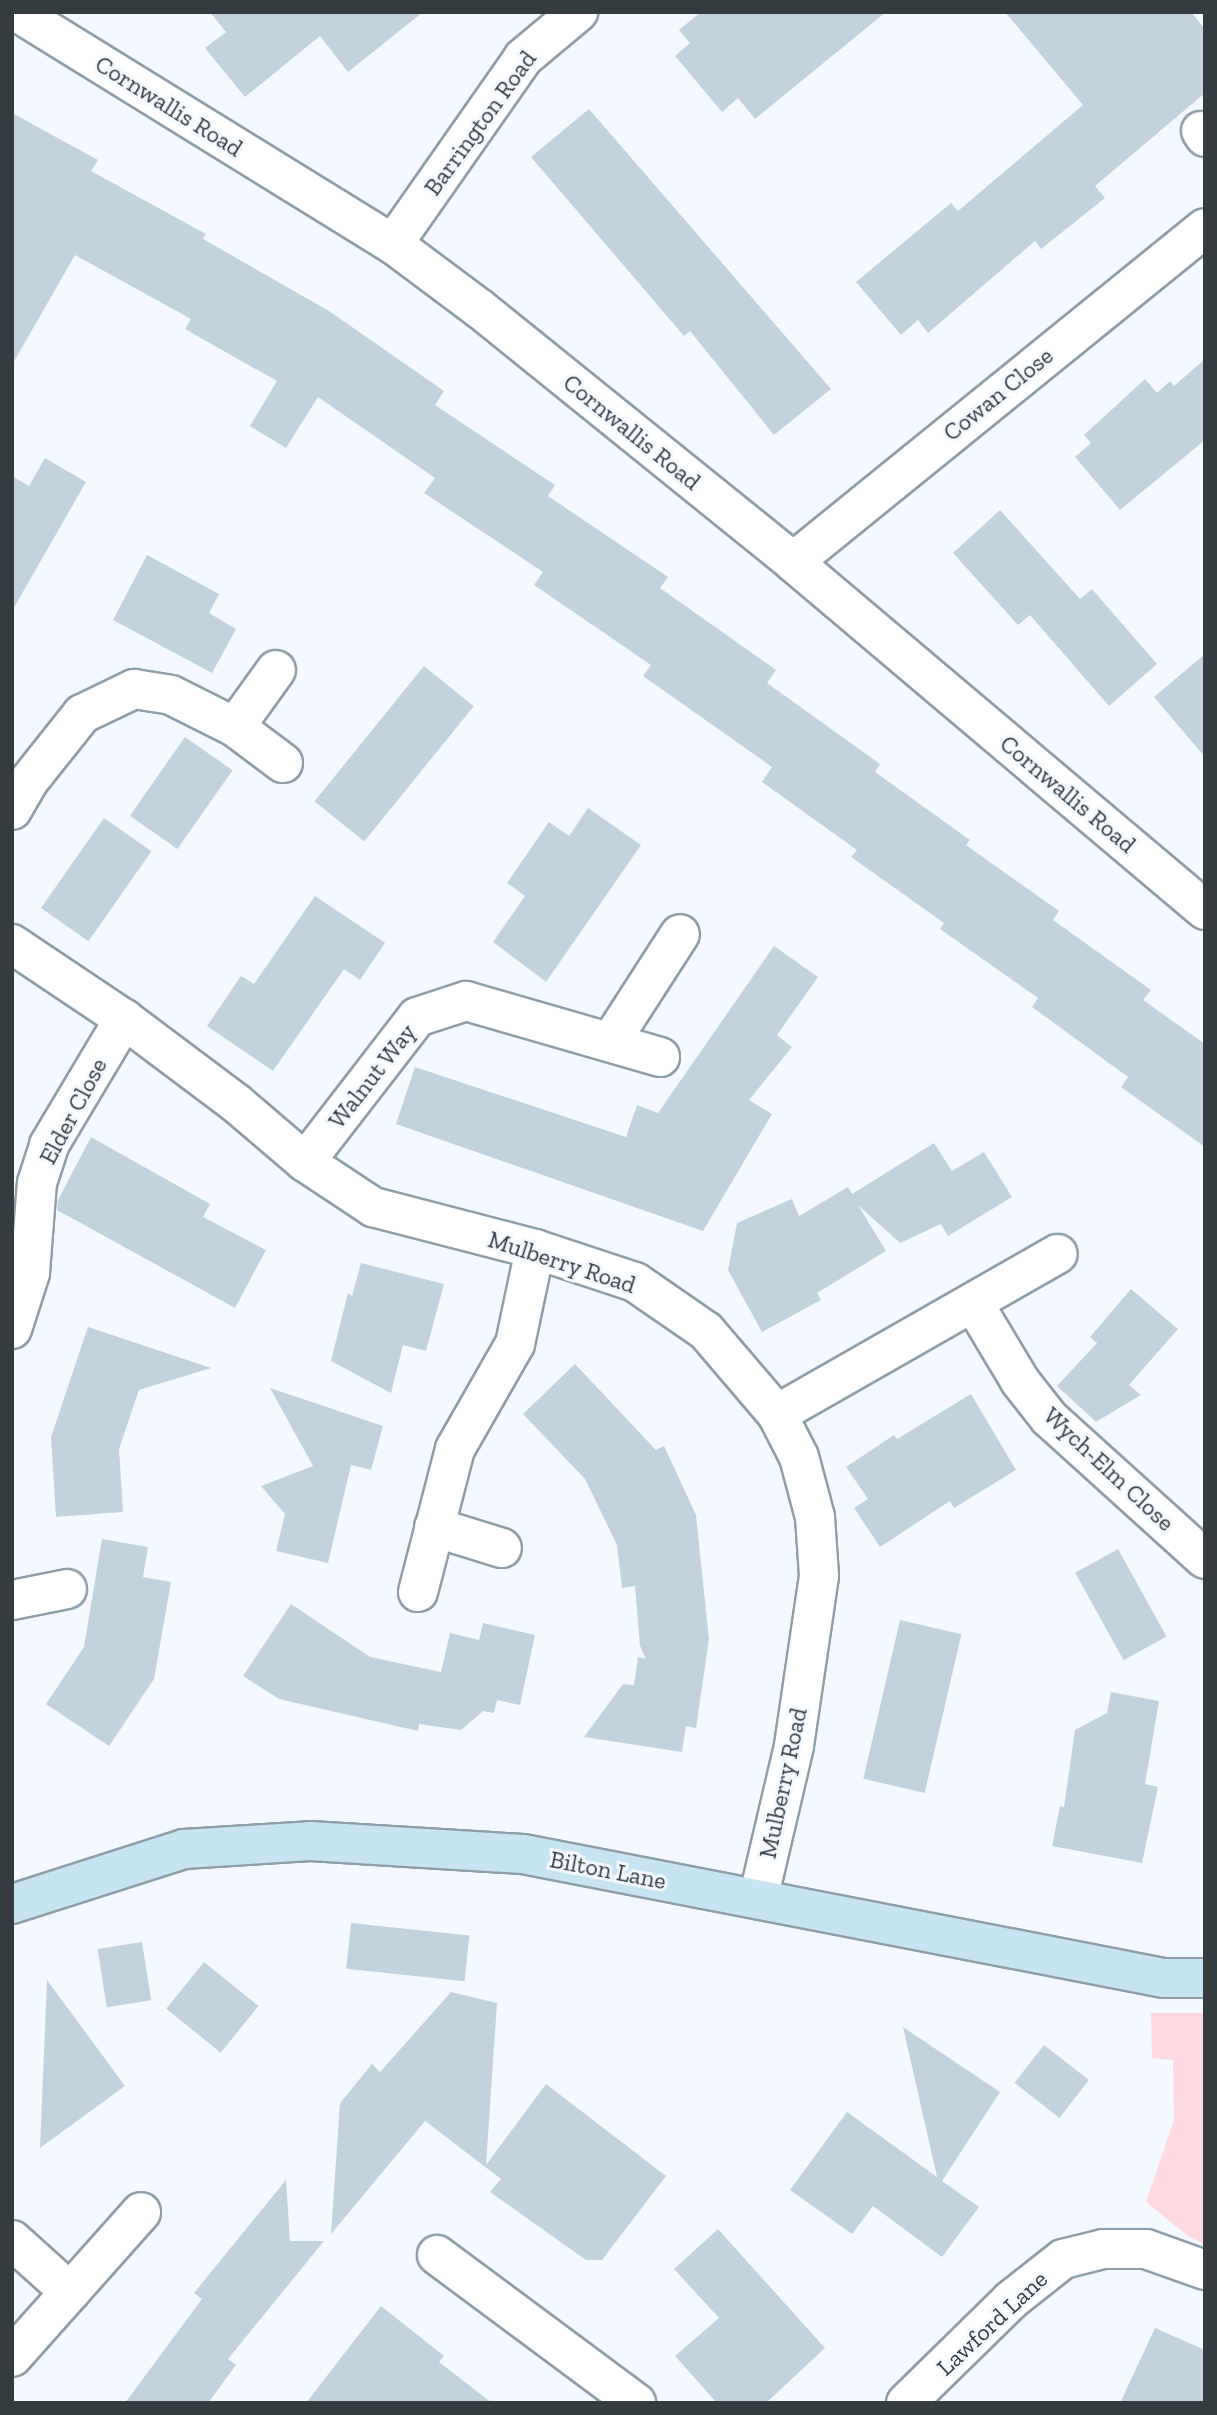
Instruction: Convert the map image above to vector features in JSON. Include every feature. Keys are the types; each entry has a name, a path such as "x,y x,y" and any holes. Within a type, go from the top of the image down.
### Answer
{"street":[{"name":"Cornwallis Road","path":"17,12 393,244 793,562 1205,910"},
{"name":"Barrington Road","path":"393,244 523,58 578,12"},
{"name":"Cowan Close","path":"793,562 1205,228"},
{"path":"235,727 276,670"},
{"path":"12,810 28,782 82,714 134,689 171,695 235,727 283,763"},
{"path":"611,1041 680,934"},
{"name":"Mulberry Road","path":"12,944 124,1019 236,1102 305,1162 373,1207 535,1249 635,1282 706,1331 777,1414 799,1457 815,1517 819,1576 794,1746 758,1899"},
{"name":"Walnut Way","path":"305,1162 417,1017 466,1001 660,1057"},
{"name":"Elder Close","path":"12,1329 30,1273 37,1183 49,1145 124,1019"},
{"path":"418,1592 454,1449 515,1344 535,1249"},
{"path":"777,1414 1058,1254"},
{"name":"Wych-Elm Close","path":"974,1304 1020,1381 1049,1418 1205,1559"},
{"path":"434,1527 502,1548"},
{"path":"12,1600 67,1589"},
{"name":"Bilton Lane","path":"12,1904 184,1849 310,1842 523,1854 1164,1978 1205,1978"},
{"path":"12,2357 141,2212"},
{"path":"12,2240 70,2292"},
{"name":"Lawford Lane","path":"906,2403 1011,2300 1063,2259 1103,2249 1146,2249 1205,2270"},
{"path":"437,2255 636,2403"}],"shaded area":[{"path":"1151,2013 1205,2013 1205,2244 1189,2237 1146,2202 1174,2120 1173,2060 1152,2058"}],"building":[{"path":"210,12 423,12 348,72 320,36 245,97 205,48 226,32"},
{"path":"701,12 886,12 755,119 738,98 722,112 675,56 690,43 679,30"},
{"path":"1005,12 1191,12 1205,29 1205,93 1095,186 1105,198 1041,249 1035,241 928,333 918,320 901,335 856,282 951,203 958,211 1083,105"},
{"path":"589,109 831,389 774,435 690,331 684,336 531,157"},
{"path":"12,113 98,160 91,171 206,234 203,239 329,311 444,391 435,405 555,485 548,496 668,577 660,588 776,670 767,683 880,764 875,772 970,840 966,845 1059,911 1053,920 1151,990 1143,1000 1205,1044 1205,1147 1121,1087 1128,1077 1032,1007 1038,998 940,929 944,923 851,857 857,850 762,782 772,767 643,676 651,665 534,585 543,572 424,493 435,478 318,397 286,448 250,426 277,381 185,329 191,319 75,255 12,365"},
{"path":"1205,359 1205,440 1120,510 1075,457 1091,443 1084,435 1145,379 1157,393 1170,381 1174,386"},
{"path":"45,458 86,482 12,611 12,476 29,486"},
{"path":"1000,510 1080,599 1092,589 1157,664 1109,706 1030,615 1018,625 953,553"},
{"path":"147,555 219,594 209,613 236,629 212,673 113,620"},
{"path":"1205,654 1205,757 1154,697"},
{"path":"424,666 474,706 364,841 314,801"},
{"path":"185,737 233,770 177,849 130,816"},
{"path":"588,808 641,845 546,982 493,942 525,896 507,883 549,822 569,836"},
{"path":"104,818 152,851 88,941 41,908"},
{"path":"315,896 385,943 360,980 344,969 273,1071 207,1026 241,976 254,984"},
{"path":"774,946 818,977 777,1035 792,1047 749,1100 772,1114 703,1231 396,1124 415,1067 626,1137 637,1105 658,1113"},
{"path":"91,1137 210,1204 203,1217 266,1250 235,1308 57,1210 58,1200"},
{"path":"934,1143 952,1171 984,1152 1012,1197 948,1236 941,1224 900,1243 858,1205 886,1251 817,1293 821,1300 762,1332 728,1270 737,1223 792,1199 799,1216 848,1187 852,1194"},
{"path":"361,1263 444,1284 426,1351 403,1345 391,1393 331,1361 348,1293 352,1296"},
{"path":"1131,1289 1178,1329 1129,1385 1141,1395 1096,1422 1057,1386 1097,1343 1090,1337"},
{"path":"88,1327 211,1368 139,1390 119,1449 123,1512 56,1517 51,1437"},
{"path":"575,1364 656,1450 664,1446 696,1515 709,1639 696,1728 686,1726 682,1752 584,1737 623,1684 634,1685 638,1657 646,1659 640,1646 635,1586 622,1588 617,1545 585,1479 523,1414"},
{"path":"270,1388 383,1426 371,1470 351,1465 328,1563 276,1551 285,1514 261,1486 313,1466"},
{"path":"971,1394 1016,1470 954,1508 950,1501 880,1547 854,1508 868,1499 846,1467 894,1435 897,1439"},
{"path":"102,1539 148,1547 143,1577 171,1582 154,1679 109,1746 46,1704 84,1647"},
{"path":"1118,1549 1166,1636 1124,1660 1075,1573"},
{"path":"291,1604 370,1657 441,1672 450,1633 479,1640 483,1623 535,1635 520,1705 497,1700 494,1713 483,1711 461,1730 419,1724 418,1731 279,1699 243,1676"},
{"path":"900,1620 961,1634 925,1793 863,1779"},
{"path":"1111,1692 1159,1701 1145,1784 1158,1787 1142,1863 1052,1846 1060,1806 1064,1807 1075,1730 1107,1713"},
{"path":"351,1923 469,1935 465,1981 346,1969"},
{"path":"142,1942 151,2000 107,2007 98,1949"},
{"path":"204,1962 258,2006 221,2053 166,2009"},
{"path":"47,1980 125,2086 40,2148"},
{"path":"451,1992 497,2003 486,2165 546,2084 666,2176 602,2260 586,2260 490,2192 501,2179 425,2121 331,2234 340,2103 372,2064 380,2072"},
{"path":"903,2027 1000,2092 942,2181 979,2207 942,2257 873,2206 852,2234 790,2190 847,2112 937,2177"},
{"path":"1044,2045 1089,2080 1059,2118 1014,2083"},
{"path":"286,2180 290,2241 324,2241 228,2359 236,2365 208,2403 125,2403 202,2299 194,2293"},
{"path":"718,2229 825,2348 766,2403 717,2403 675,2356 719,2318 674,2269"},
{"path":"381,2306 444,2356 439,2362 492,2403 306,2403"},
{"path":"1155,2328 1205,2350 1205,2403 1120,2403"}]}
